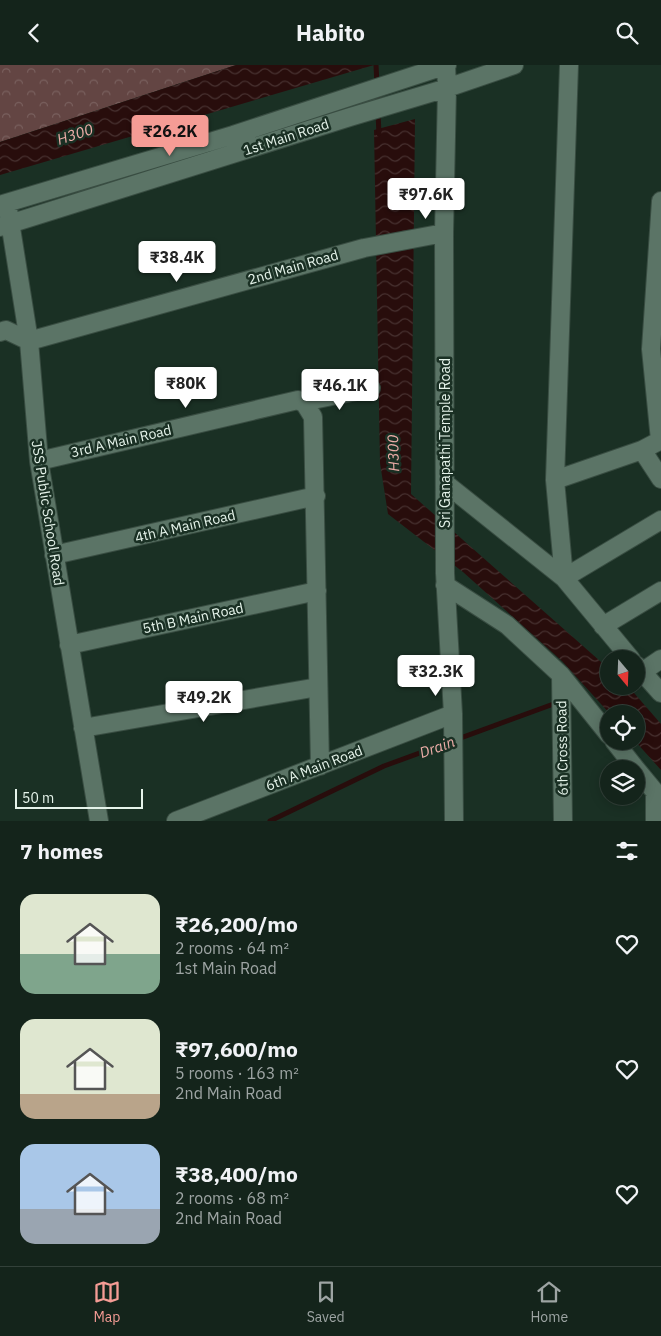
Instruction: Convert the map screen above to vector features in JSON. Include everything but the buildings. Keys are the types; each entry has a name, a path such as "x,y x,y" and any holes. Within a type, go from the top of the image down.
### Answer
{"street":[{"name":"Sri Ganapathi Temple Road","path":"447,65 444,233 445,579 453,715 454,821"},
{"path":"3,204 233,135 447,65"},
{"name":"1st Main Road","path":"5,226 447,88 514,65"},
{"path":"564,578 555,480 569,65"},
{"path":"555,480 642,450 661,440 656,347 661,201"},
{"name":"JSS Public School Road","path":"3,204 5,226 29,341 39,461 99,821"},
{"name":"2nd Main Road","path":"29,341 364,248 444,233"},
{"path":"0,332 6,330 29,341"},
{"name":"3rd A Main Road","path":"39,461 288,402 298,400 303,402 371,388"},
{"path":"303,402 313,417 320,766"},
{"path":"642,450 661,479"},
{"path":"445,483 564,578 623,650"},
{"name":"4th A Main Road","path":"54,555 316,496"},
{"path":"564,578 661,519"},
{"path":"445,579 507,625 560,675 600,724"},
{"name":"5th B Main Road","path":"69,645 317,591"},
{"path":"603,626 661,591"},
{"path":"645,666 661,659"},
{"name":"6th Cross Road","path":"560,675 564,821"},
{"path":"645,676 661,693"},
{"path":"83,728 318,687"},
{"name":"6th A Main Road","path":"176,821 453,715"},
{"path":"621,750 629,760"},
{"path":"645,780 658,795 655,821"}],"green space":[{"path":"0,65 236,65 0,142"}],"water":[{"path":"236,65 374,65 0,175 0,142"},
{"path":"415,119 411,494 600,661 600,695 636,695 644,705 602,705 562,661 463,572 388,514 380,463 374,130"},
{"path":"645,706 661,724 661,770 643,750 645,750"}],"waterway":[{"name":"H300","path":"376,65 378,104"},
{"name":"H300","path":"378,113 379,134"},
{"name":"Drain","path":"270,821 384,766 559,702"}]}
